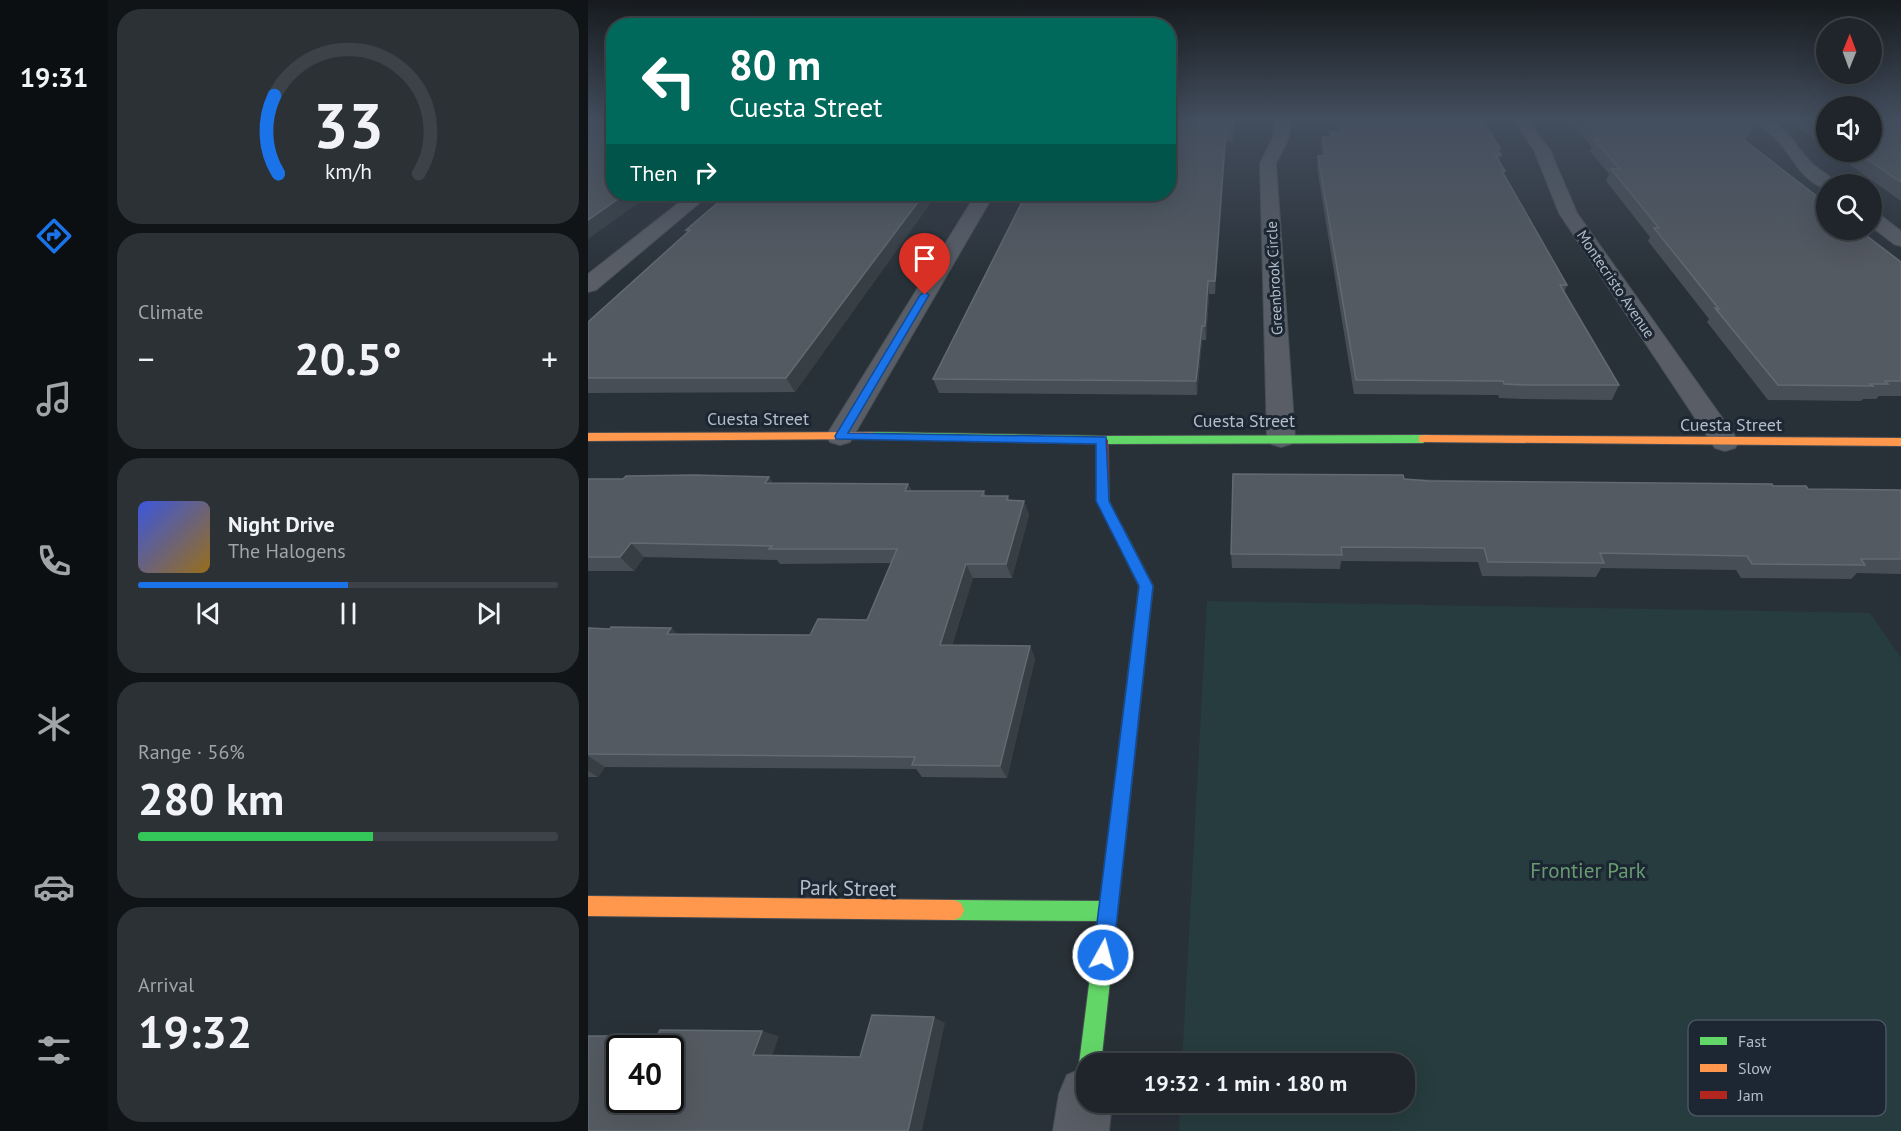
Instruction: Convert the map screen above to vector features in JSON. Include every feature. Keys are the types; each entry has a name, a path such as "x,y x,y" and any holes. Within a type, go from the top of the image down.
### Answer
{"street":[{"name":"Greenbrook Circle","path":"1268,172 1281,438"},
{"name":"Montecristo Avenue","path":"1551,172 1568,213 1725,442"},
{"path":"588,285 692,201"},
{"path":"840,436 981,201"},
{"path":"1882,226 1901,240"},
{"name":"Cuesta Street","path":"588,437 840,436 1102,440 1281,438 1901,442"},
{"path":"1091,1053 1146,586 1102,501 1102,440"},
{"name":"Park Street","path":"588,906 1108,911"},
{"path":"1081,1131 1083,1113"}],"green space":[{"name":"Frontier Park","path":"1207,601 1870,613 1901,658 1901,1131 1179,1131 1180,1113 1415,1113 1415,1053 1183,1053"}],"building":[{"path":"588,172 606,172 606,201 615,201 588,220"},
{"path":"1176,172 1223,172 1215,281 1208,281 1205,326 1202,326 1196,381 933,379 1022,201 1176,201"},
{"path":"1321,172 1502,172 1567,285 1560,285 1619,385 1528,385 1504,384 1503,381 1356,380"},
{"path":"1613,172 1785,172 1816,195 1816,240 1872,240 1901,262 1901,381 1870,384 1873,386 1778,385 1654,228 1659,228"},
{"path":"1886,172 1901,172 1901,182"},
{"path":"720,201 919,201 786,378 588,378 588,322 690,230 686,230"},
{"path":"1233,474 1403,475 1404,479 1429,481 1772,484 1773,486 1806,486 1808,489 1901,490 1901,559 1861,559 1865,565 1752,564 1747,556 1600,553 1604,563 1488,562 1484,548 1341,547 1342,555 1231,554"},
{"path":"694,475 769,477 765,483 908,484 905,491 984,491 982,496 1008,496 1007,500 1024,501 1006,564 966,564 940,645 1030,646 1000,766 912,765 915,757 588,754 588,628 671,628 667,634 810,635 818,619 867,620 897,549 769,549 772,546 631,543 620,557 588,557 588,479"},
{"path":"872,1015 934,1017 908,1131 588,1131 588,1036 606,1036 606,1113 684,1113 684,1035 658,1035 660,1030 762,1031 753,1055 860,1057"}],"traffic: fast":[{"path":"872,436 1102,440 1423,439"},
{"path":"1091,1053 1146,586 1117,529"},
{"path":"954,910 1108,911"}],"traffic: slow":[{"path":"588,437 872,436"},
{"path":"1423,439 1901,442"},
{"path":"588,906 954,910"}],"traffic: jam":[{"path":"1102,440 1103,501 1117,529"}],"route":[{"path":"925,295 840,436 1102,440 1102,501 1146,586 1103,955"}]}
